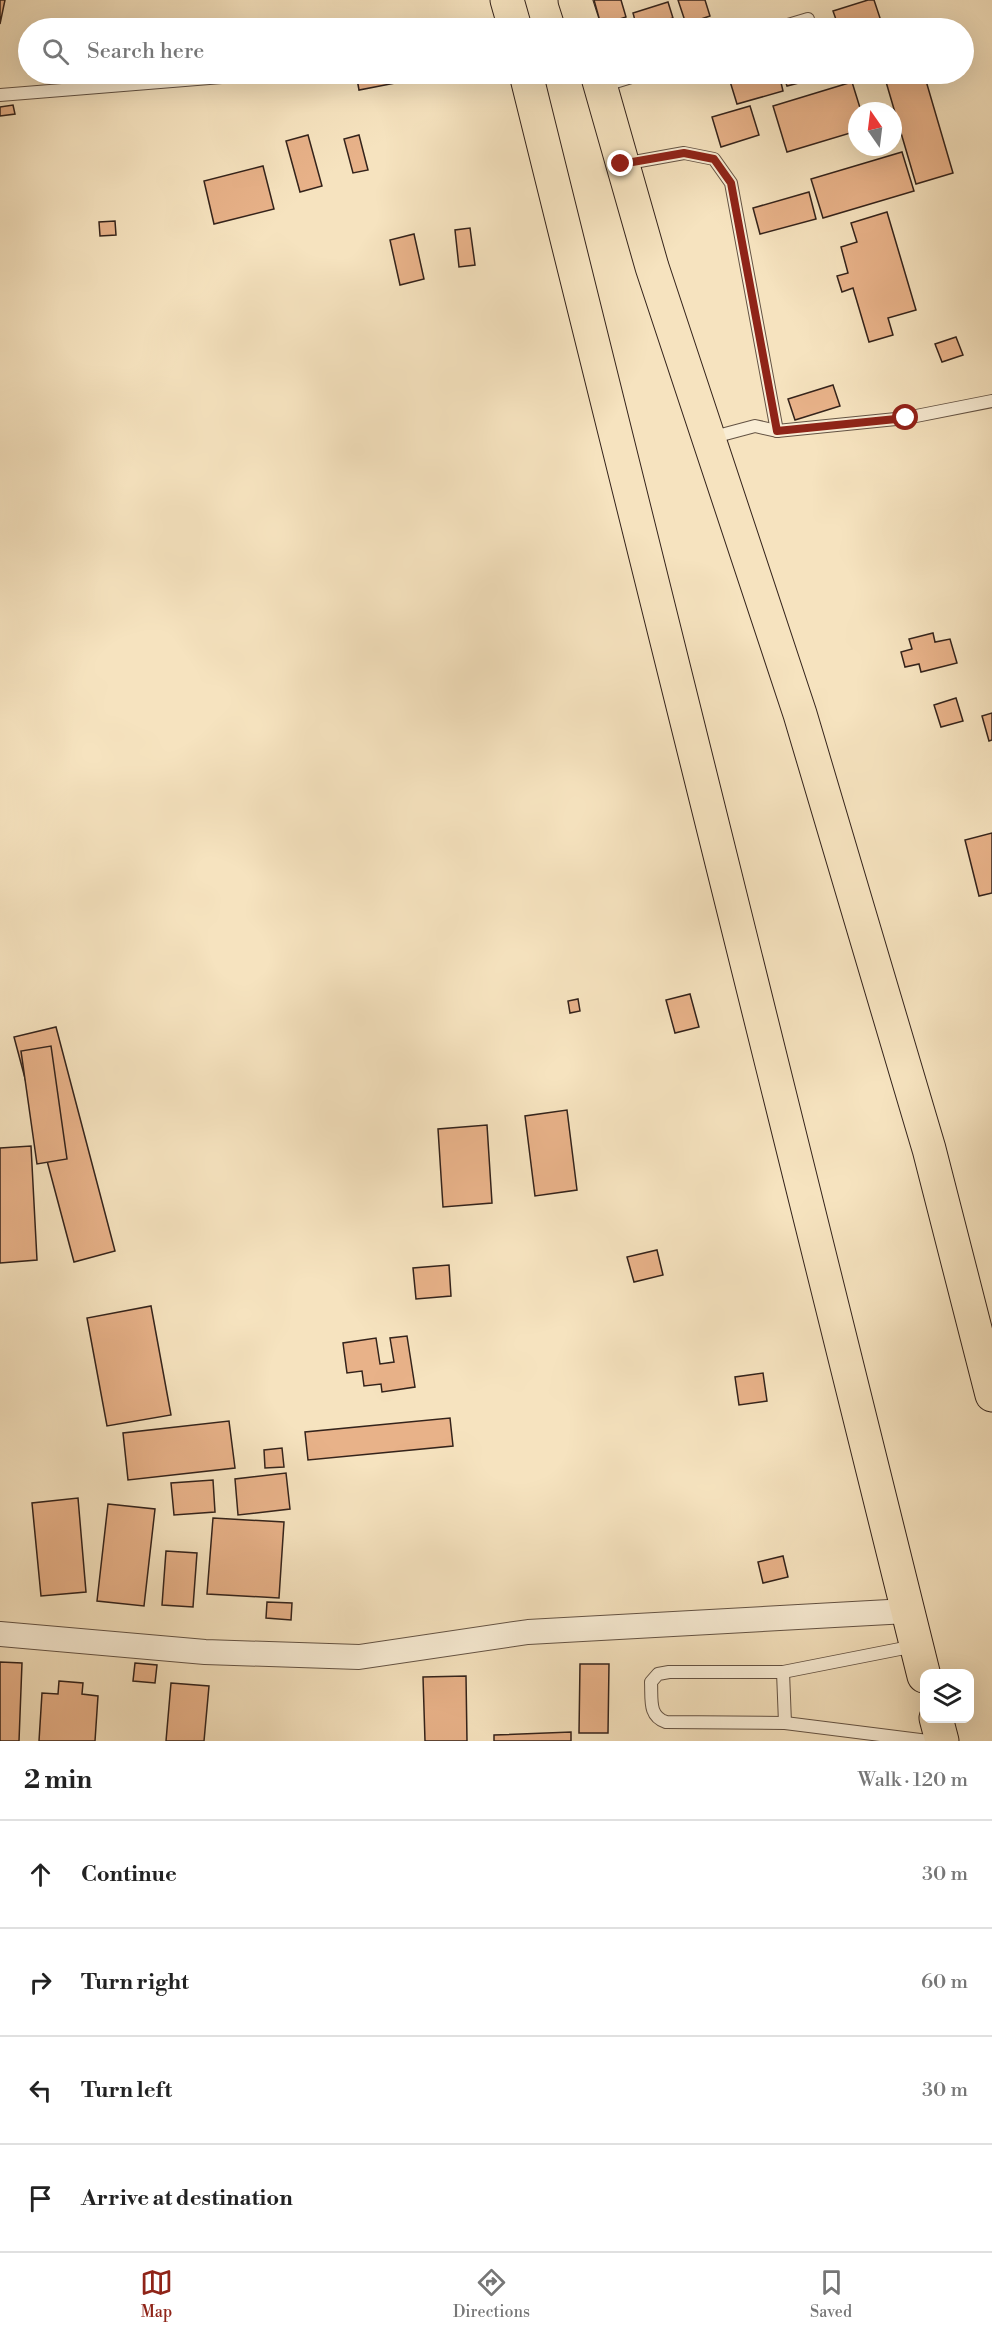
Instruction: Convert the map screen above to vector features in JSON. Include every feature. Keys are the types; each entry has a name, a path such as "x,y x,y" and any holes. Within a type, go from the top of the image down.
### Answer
{"highway":[{"path":"507,0 512,18"},
{"path":"575,0 581,18"},
{"path":"528,84 920,1661"},
{"path":"600,84 652,267 800,714 929,1149 992,1395"},
{"path":"937,1723 942,1741"}],"street":[{"path":"0,1634 205,1652 359,1657 528,1632 907,1611"}],"lane":[{"path":"0,95 136,84"},
{"path":"621,164 684,153 714,159 731,183 777,431"},
{"path":"709,439 755,426 777,431 906,418 992,401"},
{"path":"920,1661 783,1672 669,1672 658,1674 651,1682 652,1711 657,1718 666,1722 785,1723 928,1741"},
{"path":"783,1672 785,1723"}],"building":[{"path":"0,0 5,0 0,24"},
{"path":"594,0 621,0 626,17 599,18"},
{"path":"678,0 705,0 710,16 684,18"},
{"path":"874,0 880,18 835,18 833,11"},
{"path":"668,2 673,18 634,18 633,13"},
{"path":"358,84 390,84 359,90"},
{"path":"731,84 781,84 783,91 737,104"},
{"path":"845,84 853,84 858,102 848,102 848,134 787,152 773,106"},
{"path":"887,84 927,84 953,173 916,184 902,136 902,102 892,102"},
{"path":"13,105 15,114 0,116 0,107"},
{"path":"750,106 759,135 721,147 712,117"},
{"path":"308,135 322,186 300,192 286,141"},
{"path":"359,135 368,170 353,173 344,139"},
{"path":"902,152 914,191 823,218 811,179 889,156 902,156"},
{"path":"263,166 274,209 214,224 204,181"},
{"path":"809,192 816,219 760,234 753,208"},
{"path":"887,212 916,310 888,318 893,335 869,342 853,288 842,292 837,276 848,273 841,247 857,242 851,223"},
{"path":"115,221 116,235 100,236 99,222"},
{"path":"470,228 475,265 459,267 455,230"},
{"path":"414,234 424,279 400,285 390,240"},
{"path":"956,337 963,355 942,362 935,344"},
{"path":"833,385 840,406 795,420 788,399"},
{"path":"933,633 935,642 950,639 957,663 921,672 919,664 905,667 901,652 912,649 909,639"},
{"path":"956,698 963,721 941,727 934,705"},
{"path":"992,713 992,740 989,741 982,716"},
{"path":"992,833 992,893 979,896 965,840"},
{"path":"690,994 699,1027 675,1033 666,1000"},
{"path":"578,999 580,1011 570,1013 568,1001"},
{"path":"56,1027 115,1251 74,1262 14,1037"},
{"path":"51,1046 67,1159 37,1164 21,1051"},
{"path":"567,1110 577,1190 535,1196 525,1116"},
{"path":"487,1125 492,1203 443,1207 438,1129"},
{"path":"31,1146 37,1260 0,1263 0,1148"},
{"path":"657,1250 663,1275 634,1282 627,1257"},
{"path":"449,1265 451,1296 416,1299 413,1268"},
{"path":"151,1306 171,1415 107,1426 87,1318"},
{"path":"407,1336 415,1387 382,1392 381,1384 364,1386 362,1371 347,1373 343,1343 376,1338 380,1364 394,1362 390,1338"},
{"path":"763,1373 767,1401 739,1405 735,1377"},
{"path":"450,1418 453,1446 308,1460 305,1432"},
{"path":"229,1421 235,1468 128,1480 123,1433"},
{"path":"282,1448 284,1467 265,1468 264,1450"},
{"path":"286,1473 290,1509 238,1515 235,1479"},
{"path":"213,1480 215,1512 174,1515 171,1483"},
{"path":"78,1498 86,1592 41,1596 32,1503"},
{"path":"108,1504 155,1509 144,1606 97,1601"},
{"path":"213,1518 284,1522 279,1598 207,1594"},
{"path":"166,1551 197,1553 193,1607 162,1605"},
{"path":"783,1556 788,1577 763,1583 758,1562"},
{"path":"267,1602 292,1603 291,1620 266,1618"},
{"path":"0,1662 22,1663 19,1741 0,1741"},
{"path":"135,1663 157,1665 155,1683 133,1681"},
{"path":"580,1664 609,1664 608,1733 579,1733"},
{"path":"466,1676 467,1741 425,1741 423,1677"},
{"path":"59,1681 83,1683 82,1694 98,1696 95,1741 39,1741 42,1693 58,1694"},
{"path":"171,1683 209,1686 204,1741 166,1741"},
{"path":"571,1732 571,1741 494,1741 494,1735"}],"route":[{"path":"621,164 684,153 714,159 731,183 777,431 906,418"}]}
